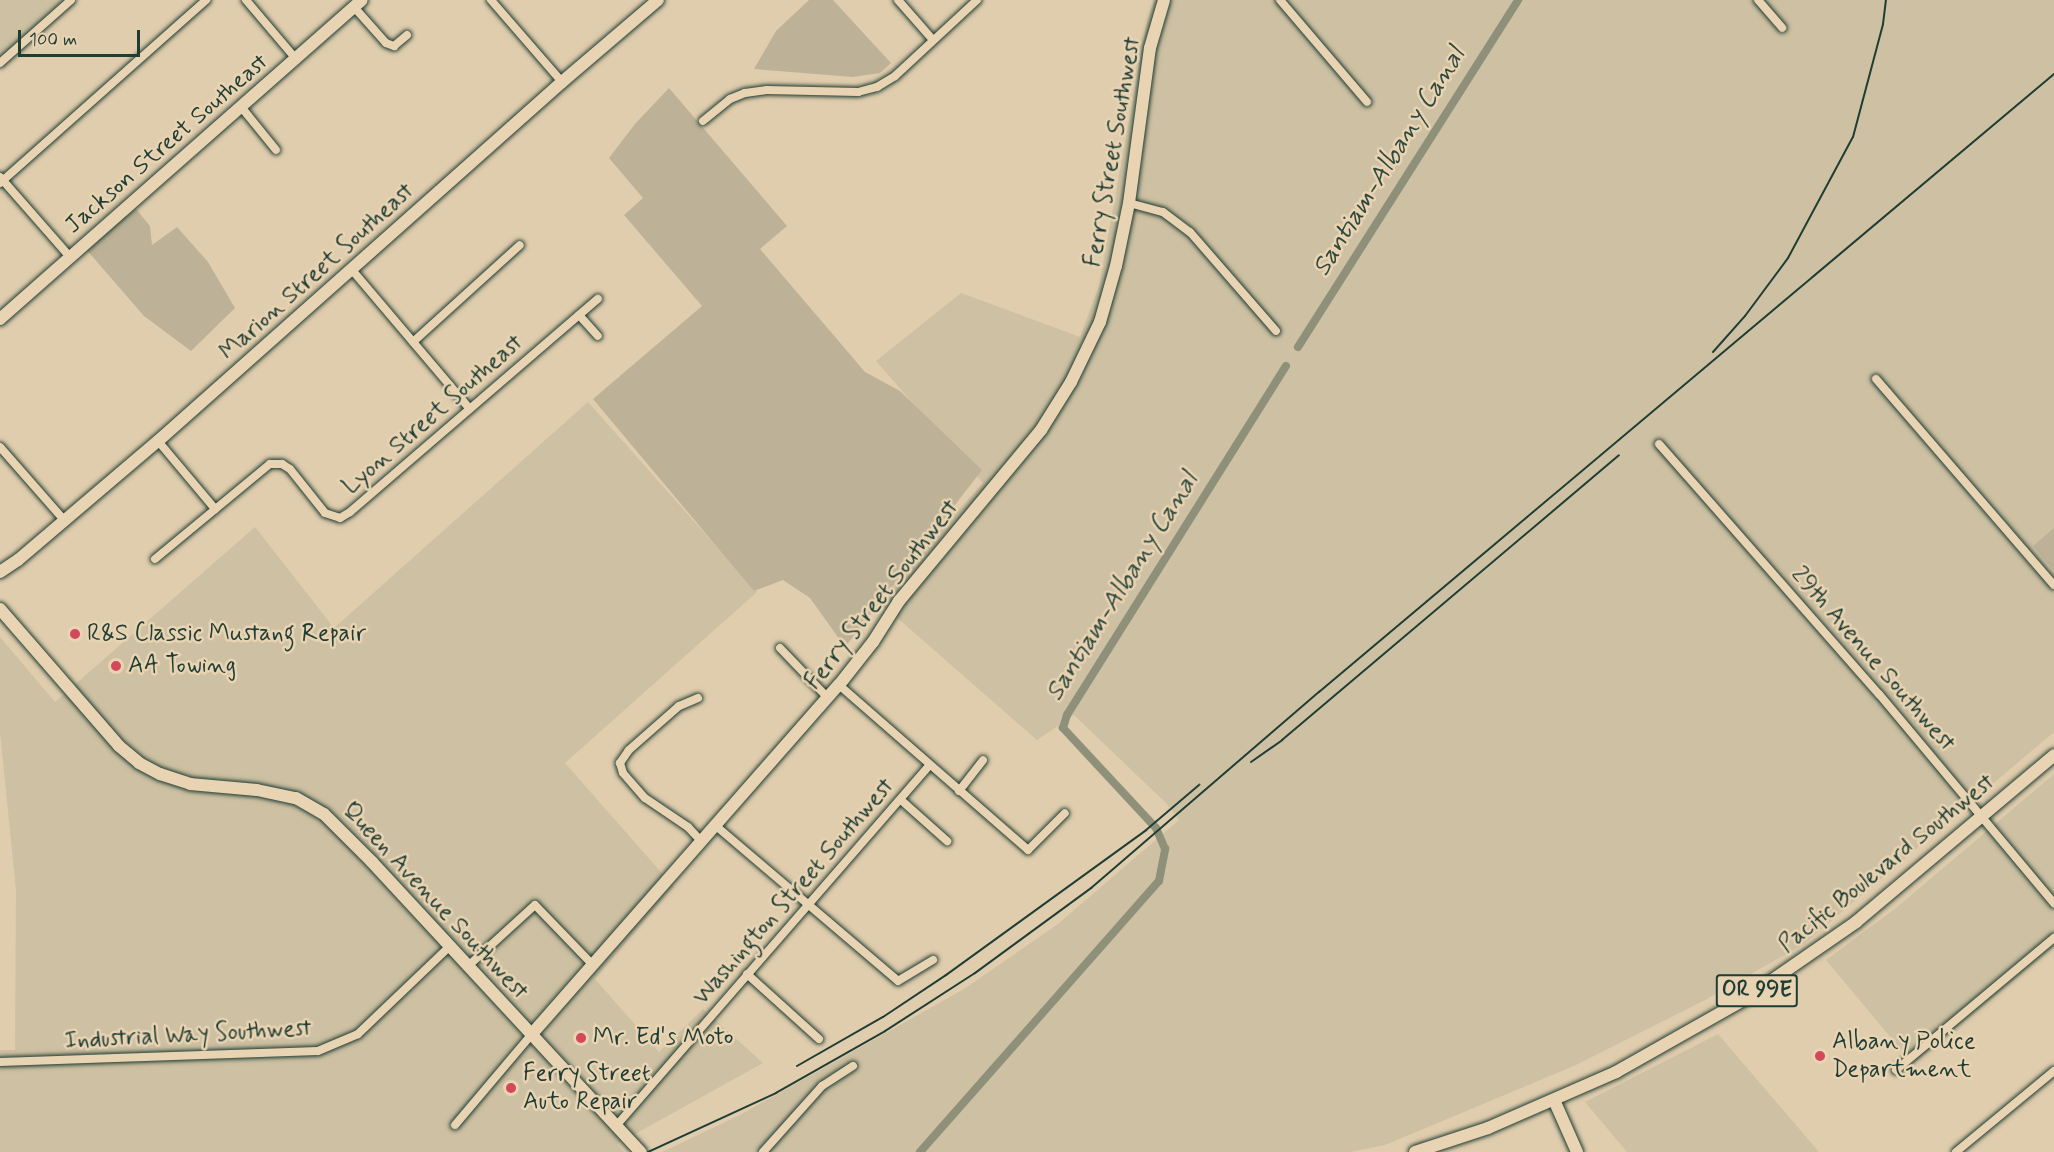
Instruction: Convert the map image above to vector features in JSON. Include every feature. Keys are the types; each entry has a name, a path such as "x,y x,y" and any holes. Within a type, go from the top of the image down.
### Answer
{"street":[{"path":"0,63 71,0"},
{"path":"70,257 1,180 206,0"},
{"path":"246,0 296,59"},
{"path":"490,0 562,82"},
{"name":"Marion Street Southeast","path":"0,572 19,560 158,441 562,82 658,0"},
{"path":"898,0 933,40"},
{"path":"703,121 730,99 745,93 767,90 849,93 877,87 895,76 977,0"},
{"name":"Ferry Street Southwest","path":"455,1125 531,1035 839,685 873,642 899,601 1041,430 1071,382 1100,322 1116,266 1129,203 1150,48 1164,0"},
{"path":"1280,0 1367,102"},
{"path":"1758,0 1782,28"},
{"path":"358,4 386,44 394,46 407,35"},
{"name":"Jackson Street Southeast","path":"0,319 358,4"},
{"path":"242,108 276,150"},
{"path":"1129,203 1163,212 1190,232 1276,331"},
{"path":"413,342 520,245"},
{"path":"352,270 470,409"},
{"name":"Lyon Street Southeast","path":"155,559 270,464 282,464 290,469 325,513 340,518 350,512 598,299"},
{"path":"579,315 598,336"},
{"path":"1876,379 2054,585"},
{"path":"158,441 214,509"},
{"name":"29th Avenue Southwest","path":"1659,444 1983,817 2054,903"},
{"path":"0,447 64,520"},
{"name":"Queen Avenue Southwest","path":"0,609 119,746 139,763 160,774 190,784 257,790 296,798 324,814 372,862 641,1152"},
{"path":"780,648 828,698"},
{"path":"839,685 1028,850 1065,813"},
{"path":"698,698 679,706 629,750 620,763 623,773 645,798 688,827 702,842"},
{"name":"Pacific Boulevard Southwest","path":"1415,1152 1488,1128 1616,1072 1682,1036 1761,988 1856,922 2054,755"},
{"path":"959,791 983,760"},
{"name":"Washington Street Southwest","path":"616,1126 930,765"},
{"path":"901,800 947,841"},
{"path":"716,826 898,981 933,960"},
{"path":"467,967 535,905 593,964"},
{"path":"1896,1070 2054,938"},
{"name":"Industrial Way Southwest","path":"0,1062 318,1051 358,1034 449,947"},
{"path":"747,974 819,1039"},
{"path":"763,1152 822,1086 854,1066"},
{"path":"1956,1152 2054,1071"},
{"path":"1554,1100 1577,1152"}],"shaded area":[{"path":"0,0 71,0 0,63"},
{"path":"809,0 833,0 891,63 880,73 853,77 754,69 776,31"},
{"path":"1154,0 2054,0 2054,732 1804,944 1705,1000 1576,1065 1385,1145 1350,1152 662,1152 740,1115 964,989 1058,924 1179,820 1167,804 1074,715 1037,740 878,601 983,483 876,361 961,293 1080,337 1099,286 1147,21"},
{"path":"669,88 787,226 760,249 865,372 900,391 982,470 845,647 810,598 783,580 754,591 593,399 702,306 624,215 643,198 609,158 635,124"},
{"path":"136,209 150,226 152,245 177,227 208,262 235,308 191,351 144,316 85,248"},
{"path":"588,402 757,592 565,763 674,887 595,979 659,1052 703,1009 763,1063 617,1144 624,1152 0,1152 0,1050 15,1050 16,890 0,732 0,637 55,702 255,527 334,628"},
{"path":"2054,528 2054,571 2033,546"},
{"path":"2054,774 2054,947 1913,1064 1826,960 1896,908"},
{"path":"1718,1034 1819,1152 1627,1152 1585,1102"}],"waterway":[{"name":"Santiam-Albany Canal","path":"1298,347 1518,0"},
{"name":"Santiam-Albany Canal","path":"920,1152 1159,881 1165,849 1156,828 1063,728 1067,715 1286,366"}],"railway":[{"path":"1713,352 1745,316 1788,258 1853,137 1883,24 1886,0"},
{"path":"648,1152 776,1093 885,1031 975,973 1091,888 1319,692 2054,74"},
{"path":"1251,762 1282,740 1619,455"},
{"path":"797,1066 883,1017 946,975 1146,830 1199,785"}],"place":[{"name":"R&S Classic Mustang Repair","path":"75,634"},
{"name":"AA Towing","path":"116,666"},
{"name":"Mr. Ed's Moto","path":"581,1038"},
{"name":"Albany Police Department","path":"1820,1056"},
{"name":"Ferry Street Auto Repair","path":"511,1088"}]}
